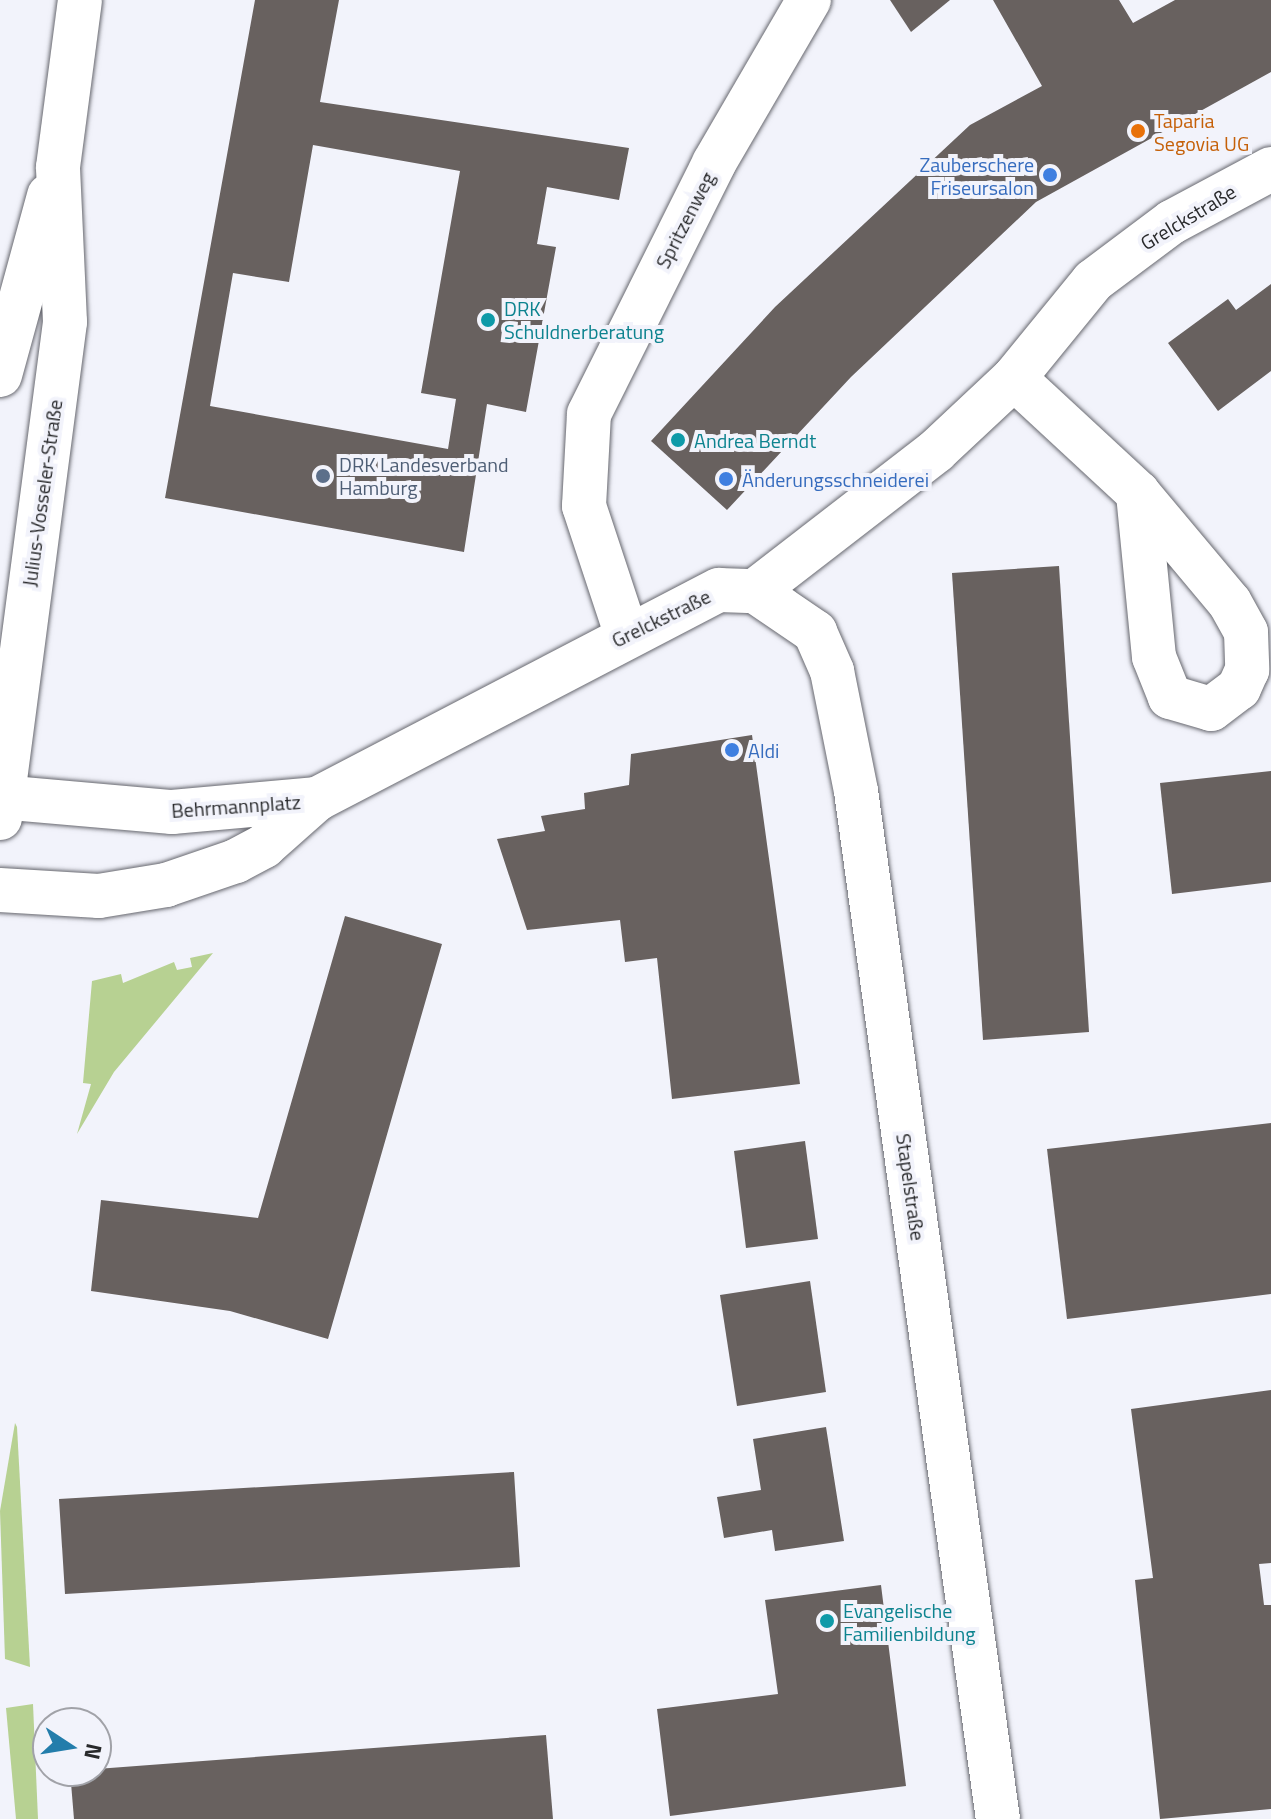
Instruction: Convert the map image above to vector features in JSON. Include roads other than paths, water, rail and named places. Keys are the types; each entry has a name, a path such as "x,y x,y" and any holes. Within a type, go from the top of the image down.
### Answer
{"street":[{"name":"Julius-Vosseler-Straße","path":"0,375 11,317 58,167 80,0"},
{"name":"Spritzenweg","path":"626,633 584,506 589,414 714,163 809,0"},
{"name":"Julius-Vosseler-Straße","path":"1,804 65,322 58,167"},
{"name":"Grelckstraße","path":"317,799 626,633 719,590 755,591 936,451 1014,378 1093,281 1172,222 1271,169"},
{"path":"1014,378 1138,493"},
{"name":"Stapelstraße","path":"755,591 815,632 851,764 998,1819"},
{"name":"Behrmannplatz","path":"1,804 172,812 317,799"},
{"name":"Behrmannplatz","path":"0,890 99,896 166,885 264,846 317,799"}],"place":[{"name":"Taparia Segovia UG","path":"1138,131"},
{"name":"Zauberschere Friseursalon","path":"1050,175"},
{"name":"DRK Schuldnerberatung","path":"488,320"},
{"name":"Andrea Berndt","path":"678,440"},
{"name":"DRK Landesverband Hamburg","path":"323,476"},
{"name":"Änderungsschneiderei","path":"726,479"},
{"name":"Aldi","path":"732,750"},
{"name":"Evangelische Familienbildung","path":"827,1621"}]}
